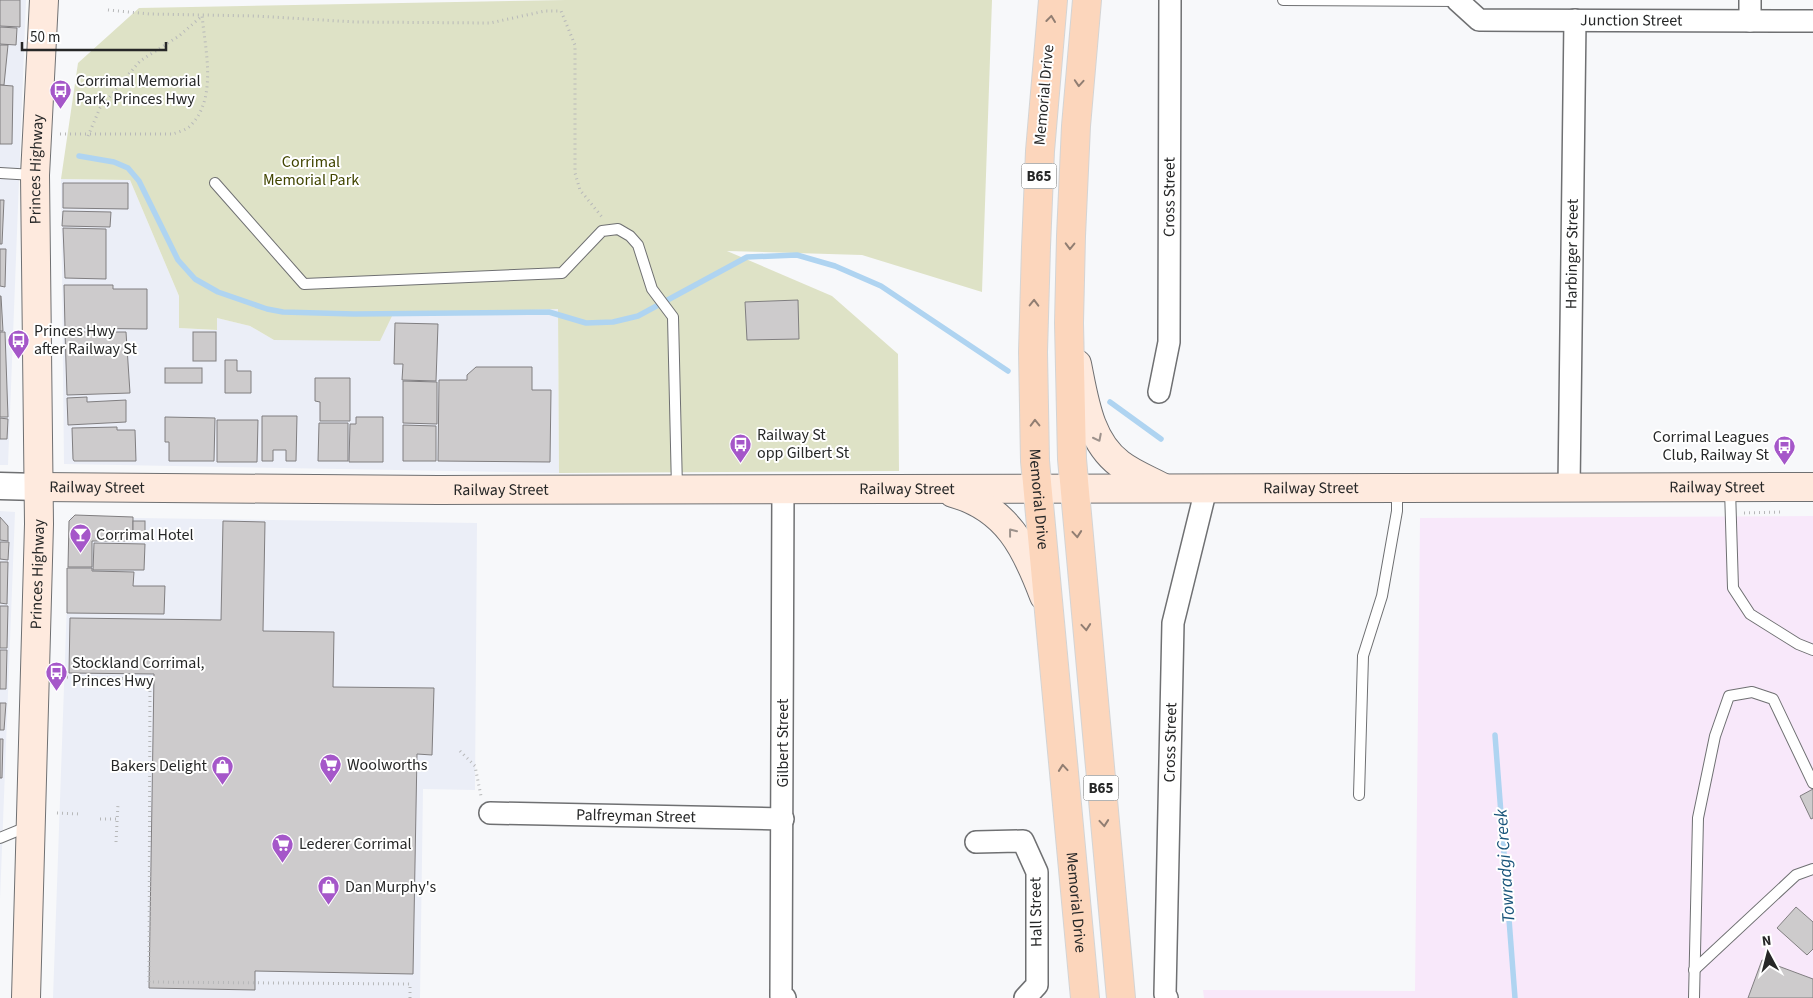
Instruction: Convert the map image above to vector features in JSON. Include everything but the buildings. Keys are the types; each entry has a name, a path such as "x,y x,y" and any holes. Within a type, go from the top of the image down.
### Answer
{"main road":[{"name":"Princes Highway","path":"26,998 39,487 35,175 44,0"},
{"name":"Memorial Drive","path":"1053,0 1040,151 1036,247 1033,352 1037,490 1085,998"},
{"name":"Memorial Drive","path":"1087,0 1076,126 1069,323 1074,490 1121,998"},
{"path":"1069,323 1086,405 1093,428 1104,449 1119,464 1167,489"},
{"name":"Railway Street","path":"39,487 409,490 1813,488"},
{"path":"937,489 977,502 1003,521 1012,531 1030,561 1048,607"}],"street":[{"name":"Cross Street","path":"1159,392 1169,342 1170,0"},
{"name":"Junction Street","path":"1457,0 1478,20 1575,20 1750,10 1813,21"},
{"name":"Harbinger Street","path":"1569,488 1575,20"},
{"name":"Railway Street","path":"0,486 39,487"},
{"name":"Gilbert Street","path":"783,997 784,489"},
{"name":"Cross Street","path":"1167,998 1165,994 1173,623 1206,489"},
{"name":"Palfreyman Street","path":"490,813 783,819"},
{"name":"Hall Street","path":"976,842 1023,841 1037,872 1037,985 1025,998"}],"lane":[{"path":"1284,0 1457,0"},
{"path":"0,173 35,175"},
{"path":"215,183 304,284 562,273 602,231 618,229 630,236 638,245 652,289 673,317 677,490"},
{"path":"1730,488 1733,588 1750,614 1798,644 1813,650"},
{"path":"1359,795 1363,656 1382,596 1397,510 1397,489"},
{"path":"1694,998 1698,818 1715,736 1729,696 1752,692 1773,699 1813,783"},
{"path":"0,838 12,835 31,824"},
{"path":"1694,970 1796,875 1813,869"}],"path":[{"path":"108,10 355,22 490,23 545,11 561,11 575,45 575,173 580,190 611,229"},
{"path":"60,134 88,136 172,134 189,128 199,115 206,93 207,72 202,15"},
{"path":"88,136 100,108 140,60 179,36 202,15"},
{"path":"62,677 150,679 149,982 410,984 410,998"},
{"path":"460,750 475,766 480,794 490,813"},
{"path":"116,842 118,804"},
{"path":"56,813 80,814"},
{"path":"100,819 117,819"}],"shaded area":[{"path":"0,0 26,0 8,465 0,465"},
{"path":"61,179 130,180 179,296 179,328 216,330 217,318 250,326 274,340 392,316 558,309 559,473 64,464"},
{"path":"0,511 15,512 0,900"},
{"path":"1813,516 1813,998 1204,998 1203,990 1415,991 1420,518"},
{"path":"70,517 477,523 475,790 423,789 420,998 53,998"}],"green space":[{"name":"Corrimal Memorial Park","path":"566,0 992,0 982,292 862,255 727,251 832,296 898,354 899,471 559,473 558,309 392,316 380,341 274,340 250,326 217,318 217,330 179,328 179,296 130,180 61,179 78,63 139,8"}],"waterway":[{"path":"79,156 114,162 128,168 139,181 178,260 195,279 218,292 267,309 283,312 354,314 549,312 586,323 613,322 638,316 747,257 797,255 835,266 881,286 1008,371"},
{"path":"1110,402 1161,439"},
{"name":"Towradgi Creek","path":"1495,735 1515,998"}],"place":[{"name":"Corrimal Memorial Park, Princes Hwy","path":"60,109"},
{"name":"Princes Hwy after Railway St","path":"18,359"},
{"name":"Railway St opp Gilbert St","path":"741,463"},
{"name":"Corrimal Leagues Club, Railway St","path":"1785,465"},
{"name":"Corrimal Hotel","path":"80,554"},
{"name":"Stockland Corrimal, Princes Hwy","path":"56,691"},
{"name":"Woolworths","path":"331,784"},
{"name":"Bakers Delight","path":"223,785"},
{"name":"Lederer Corrimal","path":"283,863"},
{"name":"Dan Murphy's","path":"329,906"}]}
